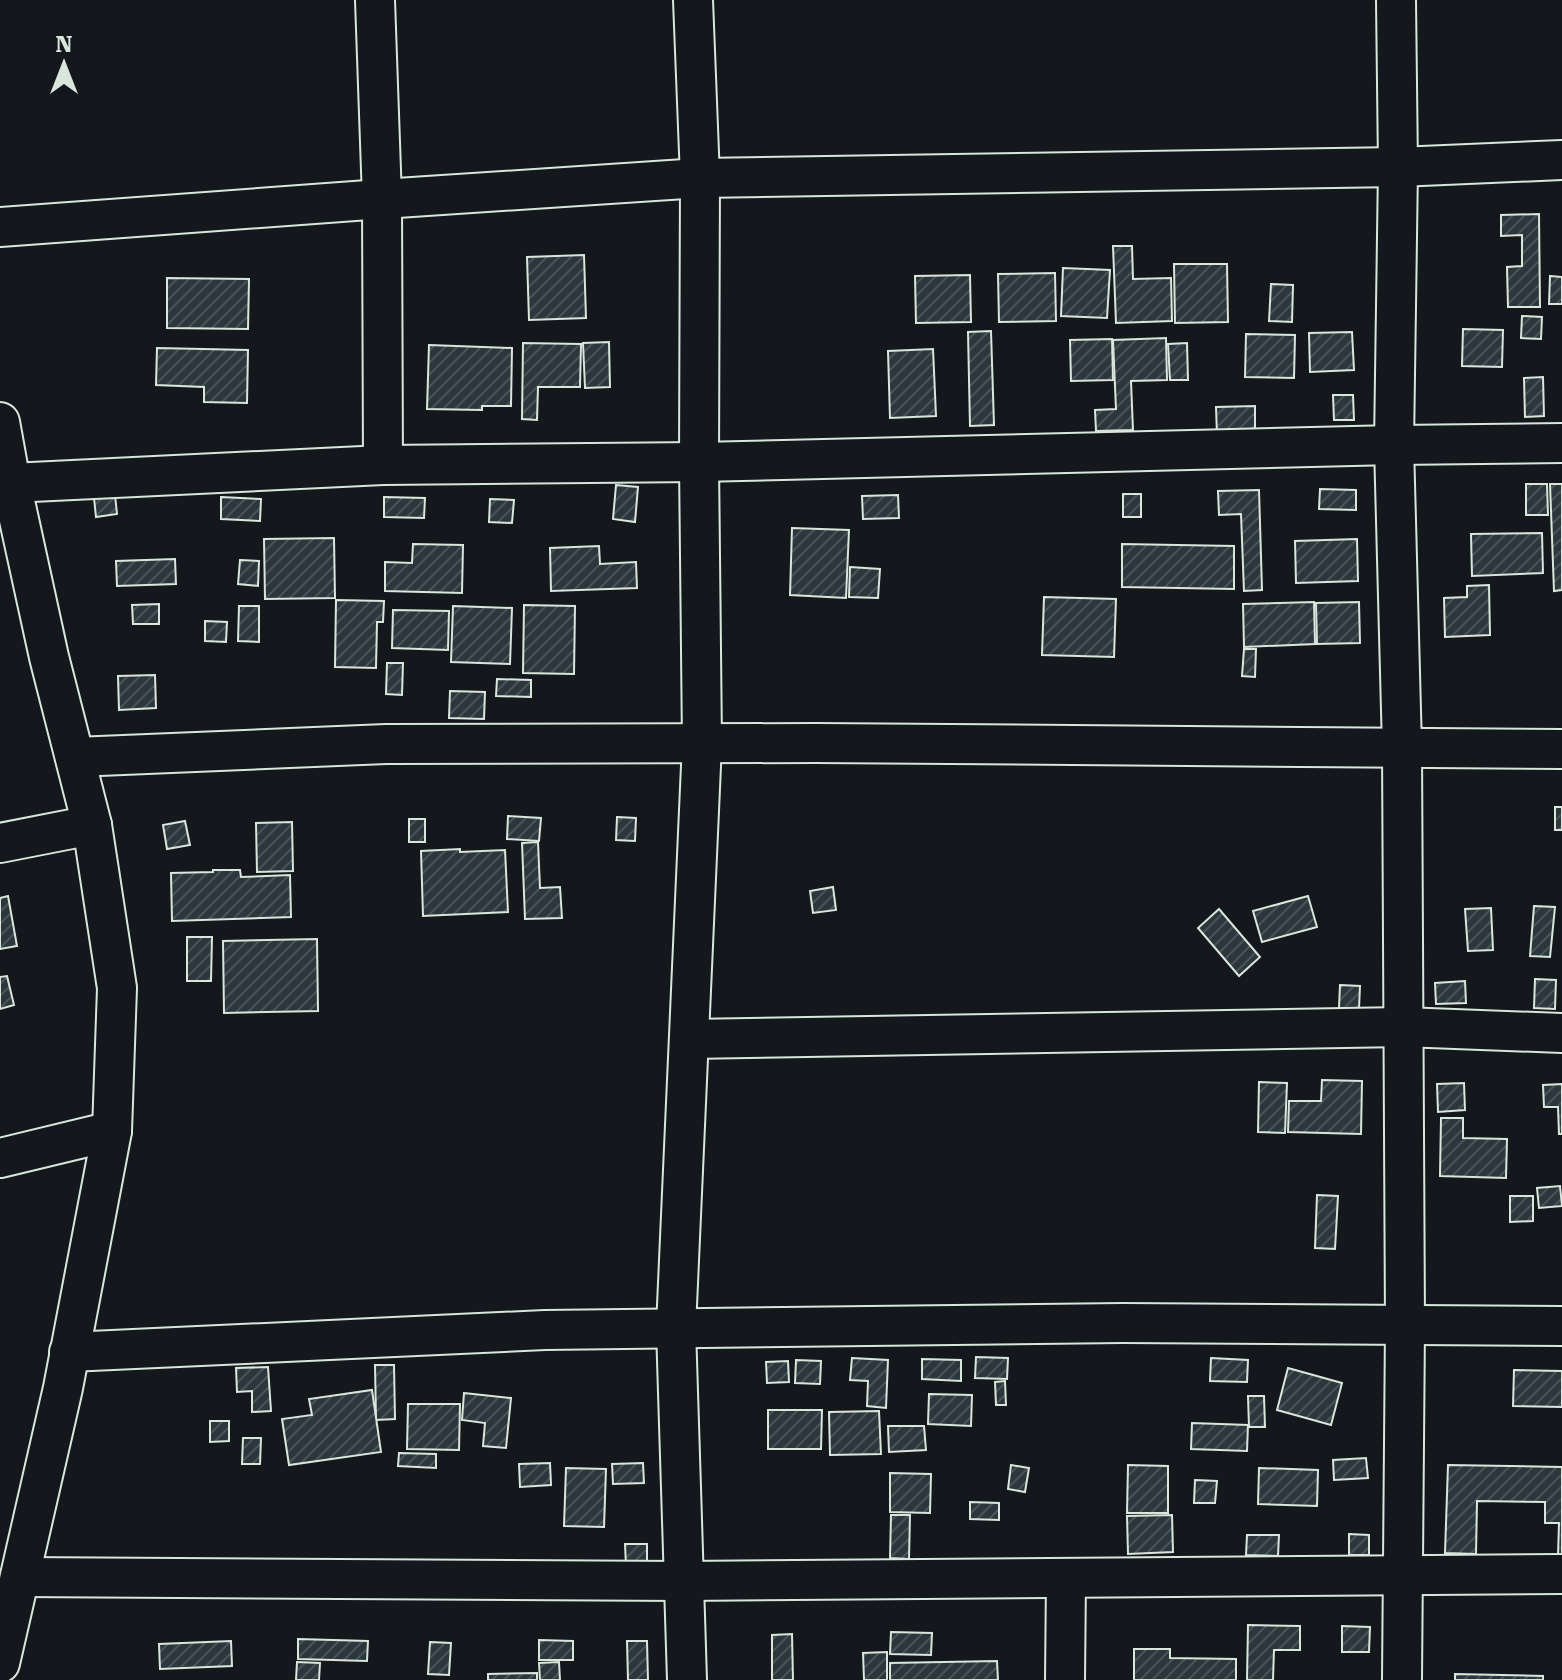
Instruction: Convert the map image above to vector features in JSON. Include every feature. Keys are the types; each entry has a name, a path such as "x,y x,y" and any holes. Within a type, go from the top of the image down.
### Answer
{"street":[{"path":"375,0 382,199 383,465"},
{"path":"687,1680 676,1328 702,743 700,178 693,0"},
{"path":"1396,0 1398,167 1394,445 1402,748 1405,1325 1402,1680"},
{"path":"0,227 700,178 1398,167 1562,160"},
{"path":"0,422 49,657 92,825 117,988 112,1131 69,1352 0,1663"},
{"path":"11,483 383,465 699,462 1562,443"},
{"path":"75,757 386,744 1562,749"},
{"path":"0,843 92,825"},
{"path":"689,1039 1403,1027 1562,1033"},
{"path":"0,1158 112,1131"},
{"path":"69,1352 545,1330 1123,1323 1562,1326"},
{"path":"20,1577 683,1581 1562,1574"},
{"path":"1065,1680 1066,1578"}],"building":[{"path":"1539,214 1540,307 1508,307 1507,267 1522,266 1522,235 1501,236 1501,215"},
{"path":"1113,246 1132,246 1133,279 1171,278 1172,321 1116,323"},
{"path":"584,255 586,318 529,320 527,257"},
{"path":"1174,264 1227,264 1228,322 1175,323"},
{"path":"1063,268 1110,270 1107,318 1061,316"},
{"path":"1055,273 1056,321 999,322 998,274"},
{"path":"970,275 971,322 916,323 915,276"},
{"path":"1550,276 1562,277 1562,304 1549,304"},
{"path":"167,278 249,279 248,329 167,328"},
{"path":"1271,284 1293,285 1292,322 1269,321"},
{"path":"1522,316 1542,317 1541,339 1521,338"},
{"path":"1463,329 1503,330 1502,367 1462,366"},
{"path":"991,331 994,425 970,426 968,332"},
{"path":"1352,332 1354,370 1310,372 1309,333"},
{"path":"1246,334 1295,335 1294,378 1245,377"},
{"path":"1166,338 1167,380 1131,381 1133,430 1096,431 1095,410 1116,409 1113,340"},
{"path":"1112,339 1113,380 1071,381 1070,340"},
{"path":"609,342 610,387 585,388 583,343"},
{"path":"523,343 581,344 580,387 538,387 537,420 522,419"},
{"path":"1187,343 1188,380 1170,380 1168,344"},
{"path":"429,345 512,348 511,406 482,406 482,410 427,409"},
{"path":"157,348 248,350 247,403 204,402 204,387 156,385"},
{"path":"933,349 936,416 890,418 888,351"},
{"path":"1543,377 1544,416 1525,417 1524,378"},
{"path":"1333,395 1353,395 1354,420 1334,420"},
{"path":"1255,406 1255,433 1217,435 1216,407"},
{"path":"1526,484 1547,484 1548,515 1526,515"},
{"path":"1550,484 1562,484 1562,590 1554,591"},
{"path":"616,485 638,487 635,522 613,519"},
{"path":"1320,489 1356,490 1356,510 1319,509"},
{"path":"1259,490 1262,590 1244,591 1241,514 1219,515 1218,491"},
{"path":"1123,494 1141,494 1141,517 1123,517"},
{"path":"115,495 117,514 96,517 94,498"},
{"path":"898,495 899,518 863,519 862,496"},
{"path":"221,497 261,499 260,521 221,519"},
{"path":"384,497 425,498 424,518 384,517"},
{"path":"490,499 514,500 512,523 489,522"},
{"path":"792,528 849,530 846,598 790,595"},
{"path":"1542,533 1543,573 1472,576 1471,534"},
{"path":"334,538 335,598 265,599 264,539"},
{"path":"1357,539 1358,581 1296,583 1295,541"},
{"path":"413,544 463,545 462,593 385,591 385,562 412,563"},
{"path":"1122,544 1234,546 1234,589 1122,587"},
{"path":"599,546 600,564 636,562 637,588 551,591 550,548"},
{"path":"175,559 176,584 117,586 116,561"},
{"path":"240,560 259,561 258,586 238,584"},
{"path":"850,567 880,569 878,598 849,597"},
{"path":"1489,585 1490,635 1445,637 1444,598 1467,597 1467,586"},
{"path":"1044,597 1116,599 1114,657 1042,655"},
{"path":"336,600 384,601 383,622 377,622 376,668 335,667"},
{"path":"1314,602 1315,644 1244,647 1243,604"},
{"path":"1359,602 1360,643 1317,644 1316,603"},
{"path":"159,604 159,624 133,624 132,605"},
{"path":"524,605 575,606 574,674 523,673"},
{"path":"239,606 259,606 259,642 238,641"},
{"path":"453,606 512,608 510,664 451,662"},
{"path":"393,610 449,611 448,650 392,648"},
{"path":"205,621 227,622 226,642 205,641"},
{"path":"1244,649 1256,649 1255,677 1242,676"},
{"path":"387,663 403,663 402,695 386,694"},
{"path":"155,675 156,708 119,710 118,676"},
{"path":"497,679 531,680 531,697 496,696"},
{"path":"450,691 485,692 484,719 449,718"},
{"path":"1555,807 1562,807 1562,830 1555,830"},
{"path":"508,816 541,818 539,841 507,839"},
{"path":"617,817 636,818 635,841 616,840"},
{"path":"409,819 425,819 425,842 409,842"},
{"path":"185,821 190,845 167,849 163,825"},
{"path":"292,822 293,871 257,872 256,823"},
{"path":"538,842 540,888 560,887 562,918 525,919 522,843"},
{"path":"460,849 460,852 505,850 508,912 423,916 421,851"},
{"path":"240,870 241,877 290,875 291,917 172,921 171,873"},
{"path":"833,887 836,910 813,913 810,891"},
{"path":"8,896 17,946 0,949 0,898"},
{"path":"1308,896 1317,927 1262,942 1253,911"},
{"path":"1534,906 1555,907 1550,957 1530,956"},
{"path":"1491,908 1493,950 1468,951 1465,909"},
{"path":"1219,909 1260,957 1239,976 1198,928"},
{"path":"187,937 212,937 211,981 187,981"},
{"path":"317,939 318,1011 224,1013 223,941"},
{"path":"7,976 14,1005 0,1009 0,977"},
{"path":"1535,979 1556,980 1555,1009 1534,1008"},
{"path":"1465,981 1466,1003 1436,1004 1435,983"},
{"path":"1340,985 1360,986 1359,1009 1339,1008"},
{"path":"1322,1080 1362,1081 1361,1134 1288,1132 1289,1101 1321,1101"},
{"path":"1259,1082 1287,1083 1285,1133 1258,1132"},
{"path":"1464,1083 1465,1110 1438,1112 1437,1084"},
{"path":"1562,1084 1562,1134 1559,1134 1558,1107 1544,1107 1543,1085"},
{"path":"1441,1118 1463,1118 1463,1138 1507,1139 1506,1178 1440,1176"},
{"path":"1560,1186 1562,1206 1539,1208 1537,1188"},
{"path":"1317,1195 1338,1196 1335,1249 1315,1248"},
{"path":"1510,1196 1533,1196 1533,1221 1510,1222"},
{"path":"976,1357 1008,1358 1007,1379 975,1378"},
{"path":"852,1358 888,1360 886,1408 867,1406 868,1381 850,1380"},
{"path":"1211,1358 1248,1360 1247,1382 1210,1381"},
{"path":"922,1359 961,1360 961,1381 922,1379"},
{"path":"796,1360 821,1361 820,1384 795,1383"},
{"path":"788,1361 789,1382 767,1383 766,1362"},
{"path":"375,1365 394,1365 395,1419 376,1420"},
{"path":"268,1367 271,1411 252,1412 252,1391 237,1392 236,1368"},
{"path":"1288,1368 1342,1383 1331,1425 1277,1410"},
{"path":"1514,1370 1562,1371 1562,1407 1513,1406"},
{"path":"1005,1381 1006,1405 996,1405 995,1382"},
{"path":"372,1390 381,1452 289,1465 282,1419 312,1415 309,1399"},
{"path":"464,1393 511,1398 506,1448 483,1446 485,1423 462,1420"},
{"path":"929,1394 972,1395 971,1426 928,1424"},
{"path":"1248,1396 1264,1396 1265,1427 1249,1427"},
{"path":"408,1404 460,1404 459,1450 407,1449"},
{"path":"768,1410 822,1410 821,1449 768,1449"},
{"path":"879,1411 881,1454 830,1455 829,1412"},
{"path":"210,1421 229,1421 229,1441 210,1442"},
{"path":"1192,1423 1248,1425 1247,1451 1191,1449"},
{"path":"888,1426 924,1426 926,1450 889,1452"},
{"path":"243,1438 261,1438 260,1464 242,1464"},
{"path":"399,1453 436,1454 436,1468 398,1466"},
{"path":"1366,1458 1368,1478 1334,1480 1333,1460"},
{"path":"550,1463 551,1485 520,1487 519,1464"},
{"path":"643,1463 644,1483 613,1484 612,1464"},
{"path":"1011,1465 1029,1468 1025,1492 1008,1489"},
{"path":"1128,1465 1168,1466 1168,1513 1127,1513"},
{"path":"1448,1465 1562,1467 1562,1556 1558,1556 1559,1523 1545,1523 1545,1502 1477,1501 1476,1554 1445,1553"},
{"path":"566,1468 606,1469 604,1527 564,1526"},
{"path":"1259,1468 1318,1470 1317,1506 1258,1504"},
{"path":"890,1473 931,1474 930,1513 890,1512"},
{"path":"1195,1480 1217,1481 1215,1503 1194,1503"},
{"path":"970,1502 999,1503 999,1520 970,1519"},
{"path":"891,1515 910,1515 909,1559 890,1558"},
{"path":"1172,1515 1173,1552 1128,1554 1127,1516"},
{"path":"1349,1534 1369,1535 1369,1555 1349,1555"},
{"path":"1247,1535 1279,1535 1278,1556 1246,1555"},
{"path":"625,1544 647,1544 647,1565 626,1566"},
{"path":"1248,1625 1300,1626 1300,1650 1274,1650 1273,1680 1247,1680"},
{"path":"1342,1626 1370,1627 1369,1652 1342,1652"},
{"path":"891,1632 932,1633 931,1655 890,1654"},
{"path":"792,1634 793,1680 772,1680 772,1635"},
{"path":"298,1639 368,1641 367,1661 298,1659"},
{"path":"539,1640 573,1641 573,1660 539,1660"},
{"path":"231,1641 232,1666 160,1669 159,1644"},
{"path":"627,1641 647,1641 648,1680 628,1680"},
{"path":"430,1642 451,1643 449,1675 428,1674"},
{"path":"1134,1649 1170,1649 1170,1658 1236,1659 1236,1680 1134,1680"},
{"path":"887,1652 887,1680 864,1680 863,1653"},
{"path":"997,1661 998,1680 890,1680 890,1663"},
{"path":"297,1662 320,1663 319,1680 296,1680"},
{"path":"559,1662 560,1680 540,1680 539,1663"},
{"path":"537,1673 537,1680 488,1680 488,1674"},
{"path":"1455,1674 1543,1676 1543,1680 1455,1680"}]}
